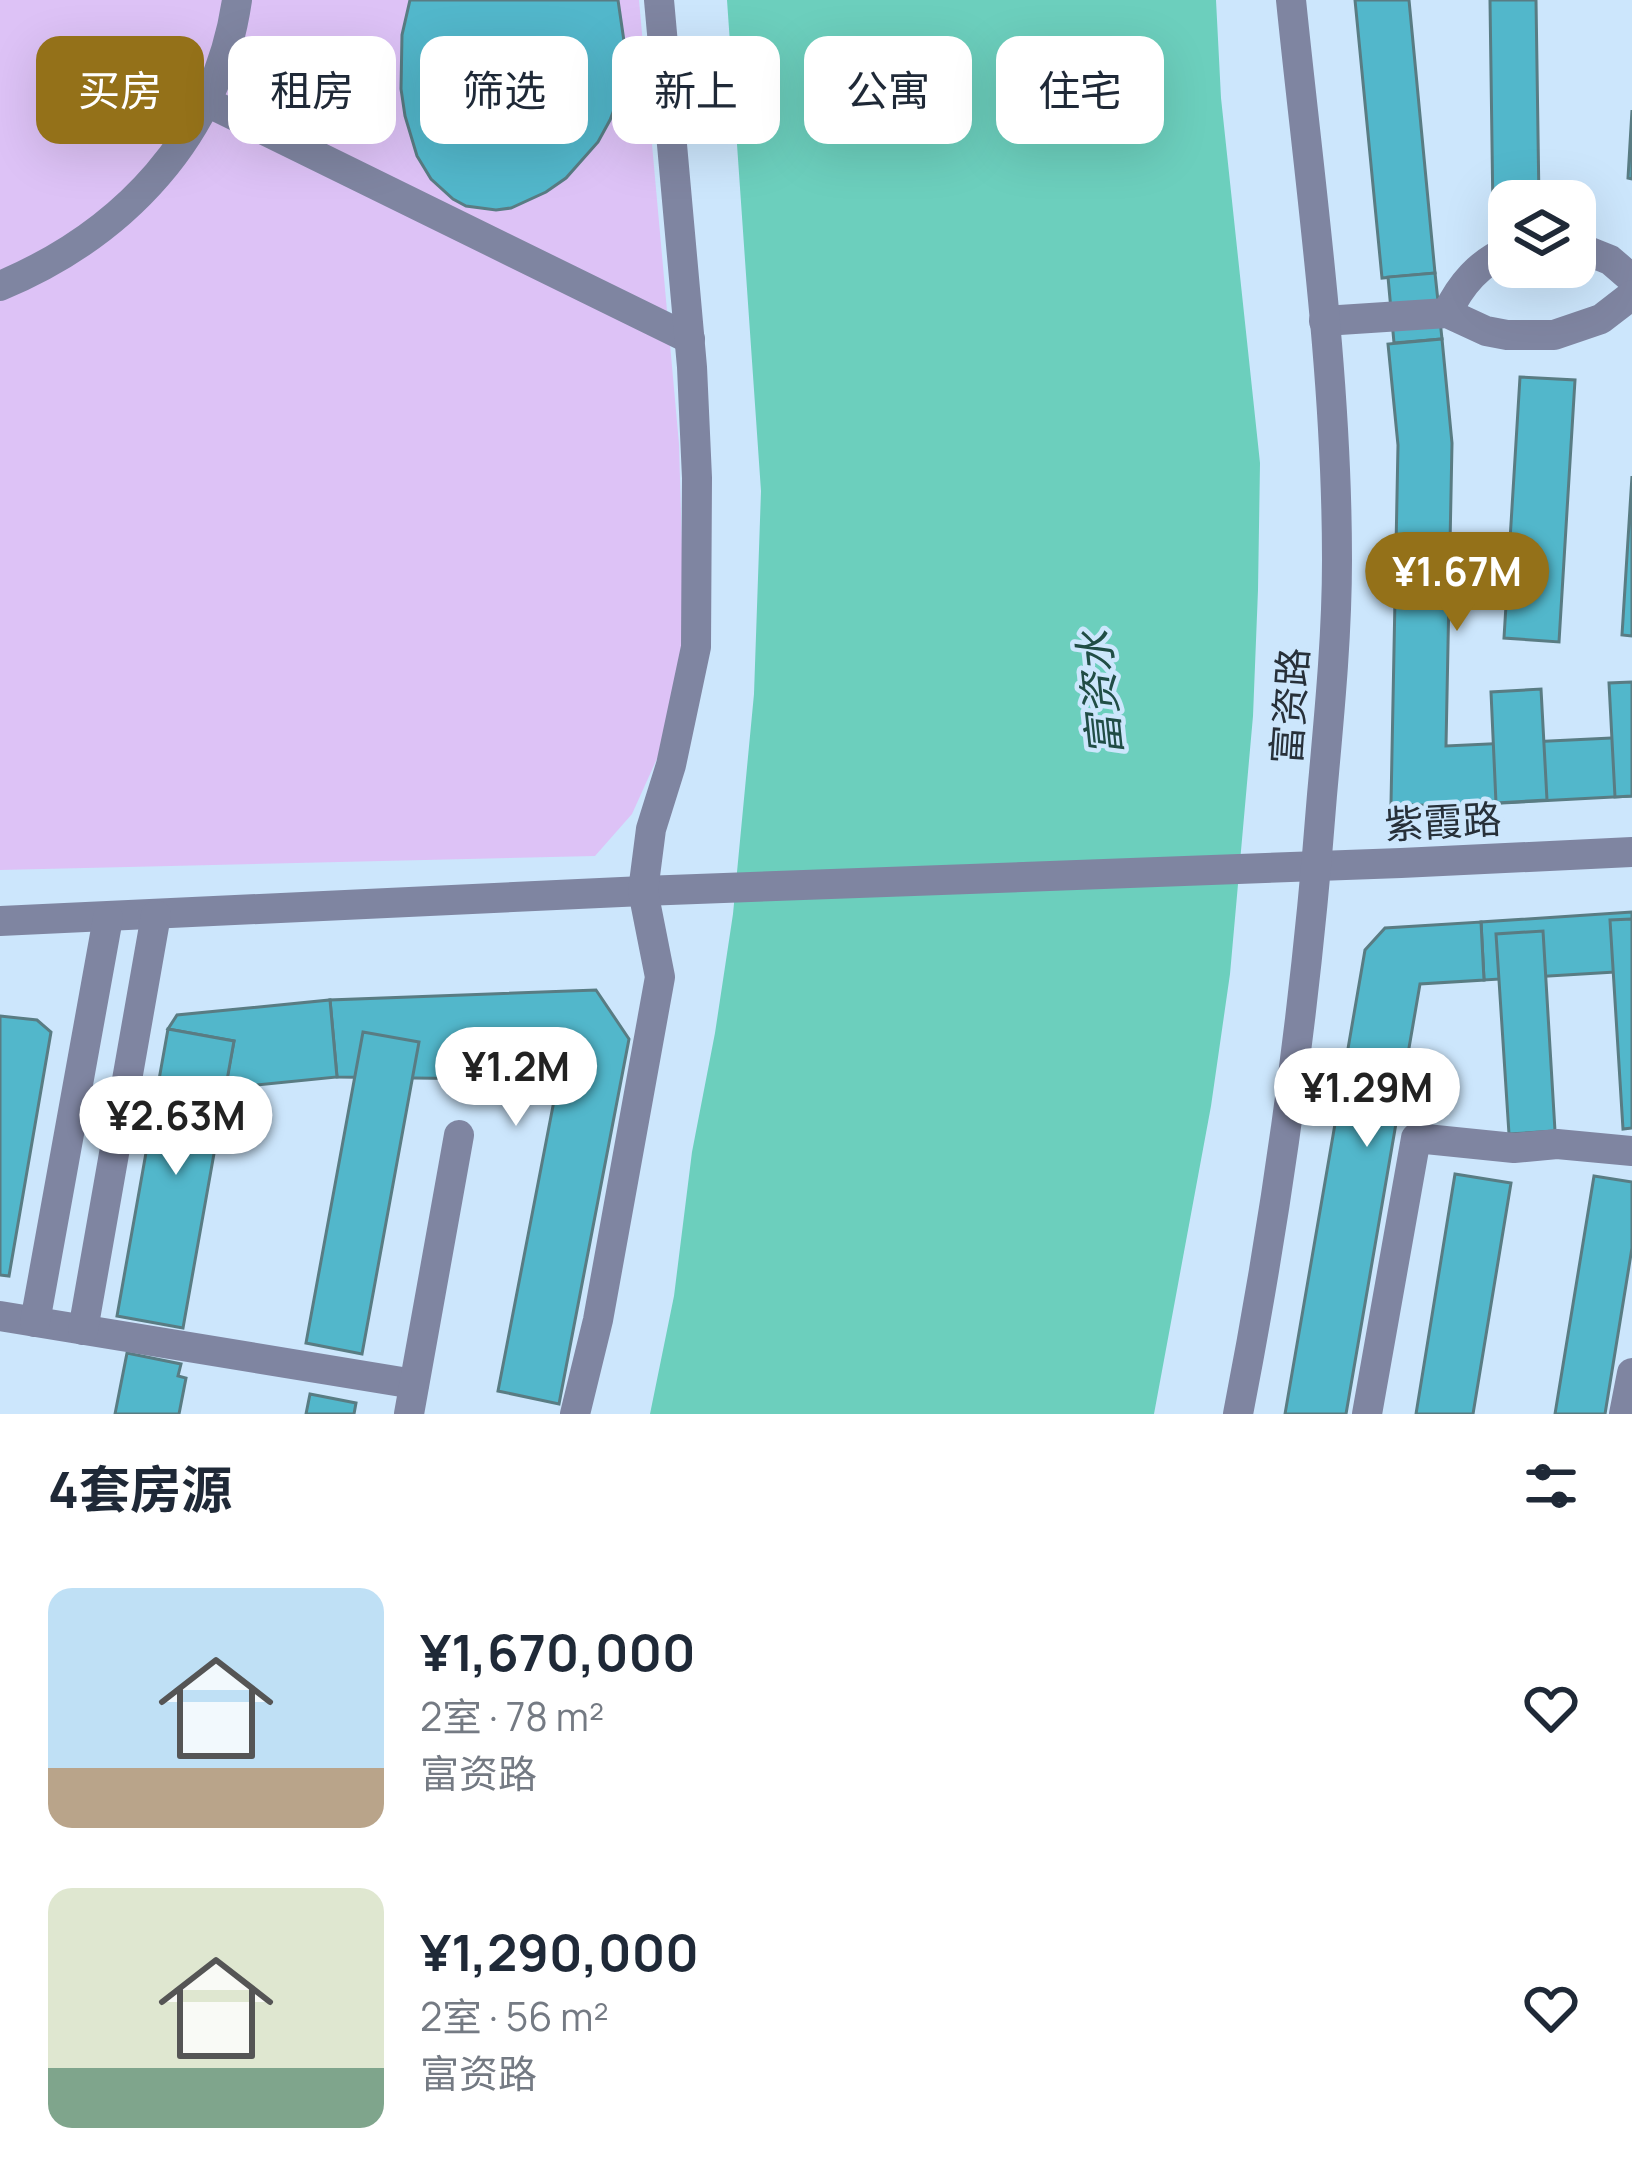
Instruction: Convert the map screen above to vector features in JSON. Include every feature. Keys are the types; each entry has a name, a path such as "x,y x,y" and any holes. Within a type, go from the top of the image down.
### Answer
{"street":[{"path":"0,286 55,260 108,224 167,163 206,101 238,0"},
{"path":"575,1414 598,1320 660,976 643,892 651,829 696,647 698,478 659,0"},
{"name":"富资路","path":"1238,1414 1298,1041 1334,644 1335,457 1292,0"},
{"path":"206,101 690,339"},
{"path":"1596,254 1632,279"},
{"path":"1447,313 1469,276 1488,261"},
{"path":"1324,321 1447,313 1486,331 1554,334 1601,319 1632,295"},
{"name":"紫霞路","path":"0,921 1632,852"},
{"path":"83,1330 156,915"},
{"path":"34,1322 108,918"},
{"path":"0,1316 412,1399 459,1136"},
{"path":"1367,1414 1416,1138 1514,1148 1557,1144 1632,1151"},
{"path":"1624,1414 1632,1372"}],"shaded area":[{"path":"0,0 639,0 642,36 612,36 612,144 652,144 679,444 684,619 682,653 660,752 632,814 595,856 0,870"}],"water":[{"name":"富资水","path":"727,0 1216,0 1221,98 1260,463 1253,716 1230,974 1211,1106 1154,1414 650,1414 674,1296 692,1152 733,914 754,694 761,491 737,144 780,144 780,36 729,36"}],"building":[{"path":"410,0 618,0 623,36 612,36 610,120 598,142 566,178 546,192 511,208 466,206 431,179 417,156 401,89 402,35"},
{"path":"1355,0 1409,0 1435,273 1382,278"},
{"path":"1490,0 1536,0 1539,180 1493,180"},
{"path":"1632,110 1632,179 1628,178"},
{"path":"1435,273 1442,339 1394,343 1388,277"},
{"path":"1442,339 1452,443 1446,746 1632,737 1632,796 1444,806 1391,804 1398,445 1388,344"},
{"path":"1520,377 1575,380 1559,642 1504,638"},
{"path":"1632,476 1632,636 1622,635"},
{"path":"1632,682 1632,796 1615,797 1609,683"},
{"path":"1541,689 1547,800 1496,803 1491,692"},
{"path":"1632,912 1632,971 1484,980 1481,922"},
{"path":"1632,919 1632,1128 1623,1129 1610,920"},
{"path":"1481,922 1484,980 1420,984 1346,1414 1285,1414 1365,950 1385,928"},
{"path":"1543,931 1555,1131 1509,1134 1496,934"},
{"path":"596,990 629,1039 559,1404 498,1391 558,1080 337,1077 330,1000"},
{"path":"330,1000 337,1077 225,1088 234,1041 168,1029 177,1015"},
{"path":"0,1016 37,1020 51,1032 9,1276 0,1275"},
{"path":"168,1029 234,1041 183,1328 117,1316"},
{"path":"363,1032 419,1042 362,1354 306,1343"},
{"path":"1455,1174 1511,1183 1473,1414 1416,1414"},
{"path":"1594,1176 1632,1182 1632,1248 1605,1414 1555,1414"},
{"path":"127,1353 181,1364 178,1376 186,1378 179,1414 115,1414"},
{"path":"310,1394 356,1403 354,1414 306,1414"}]}
